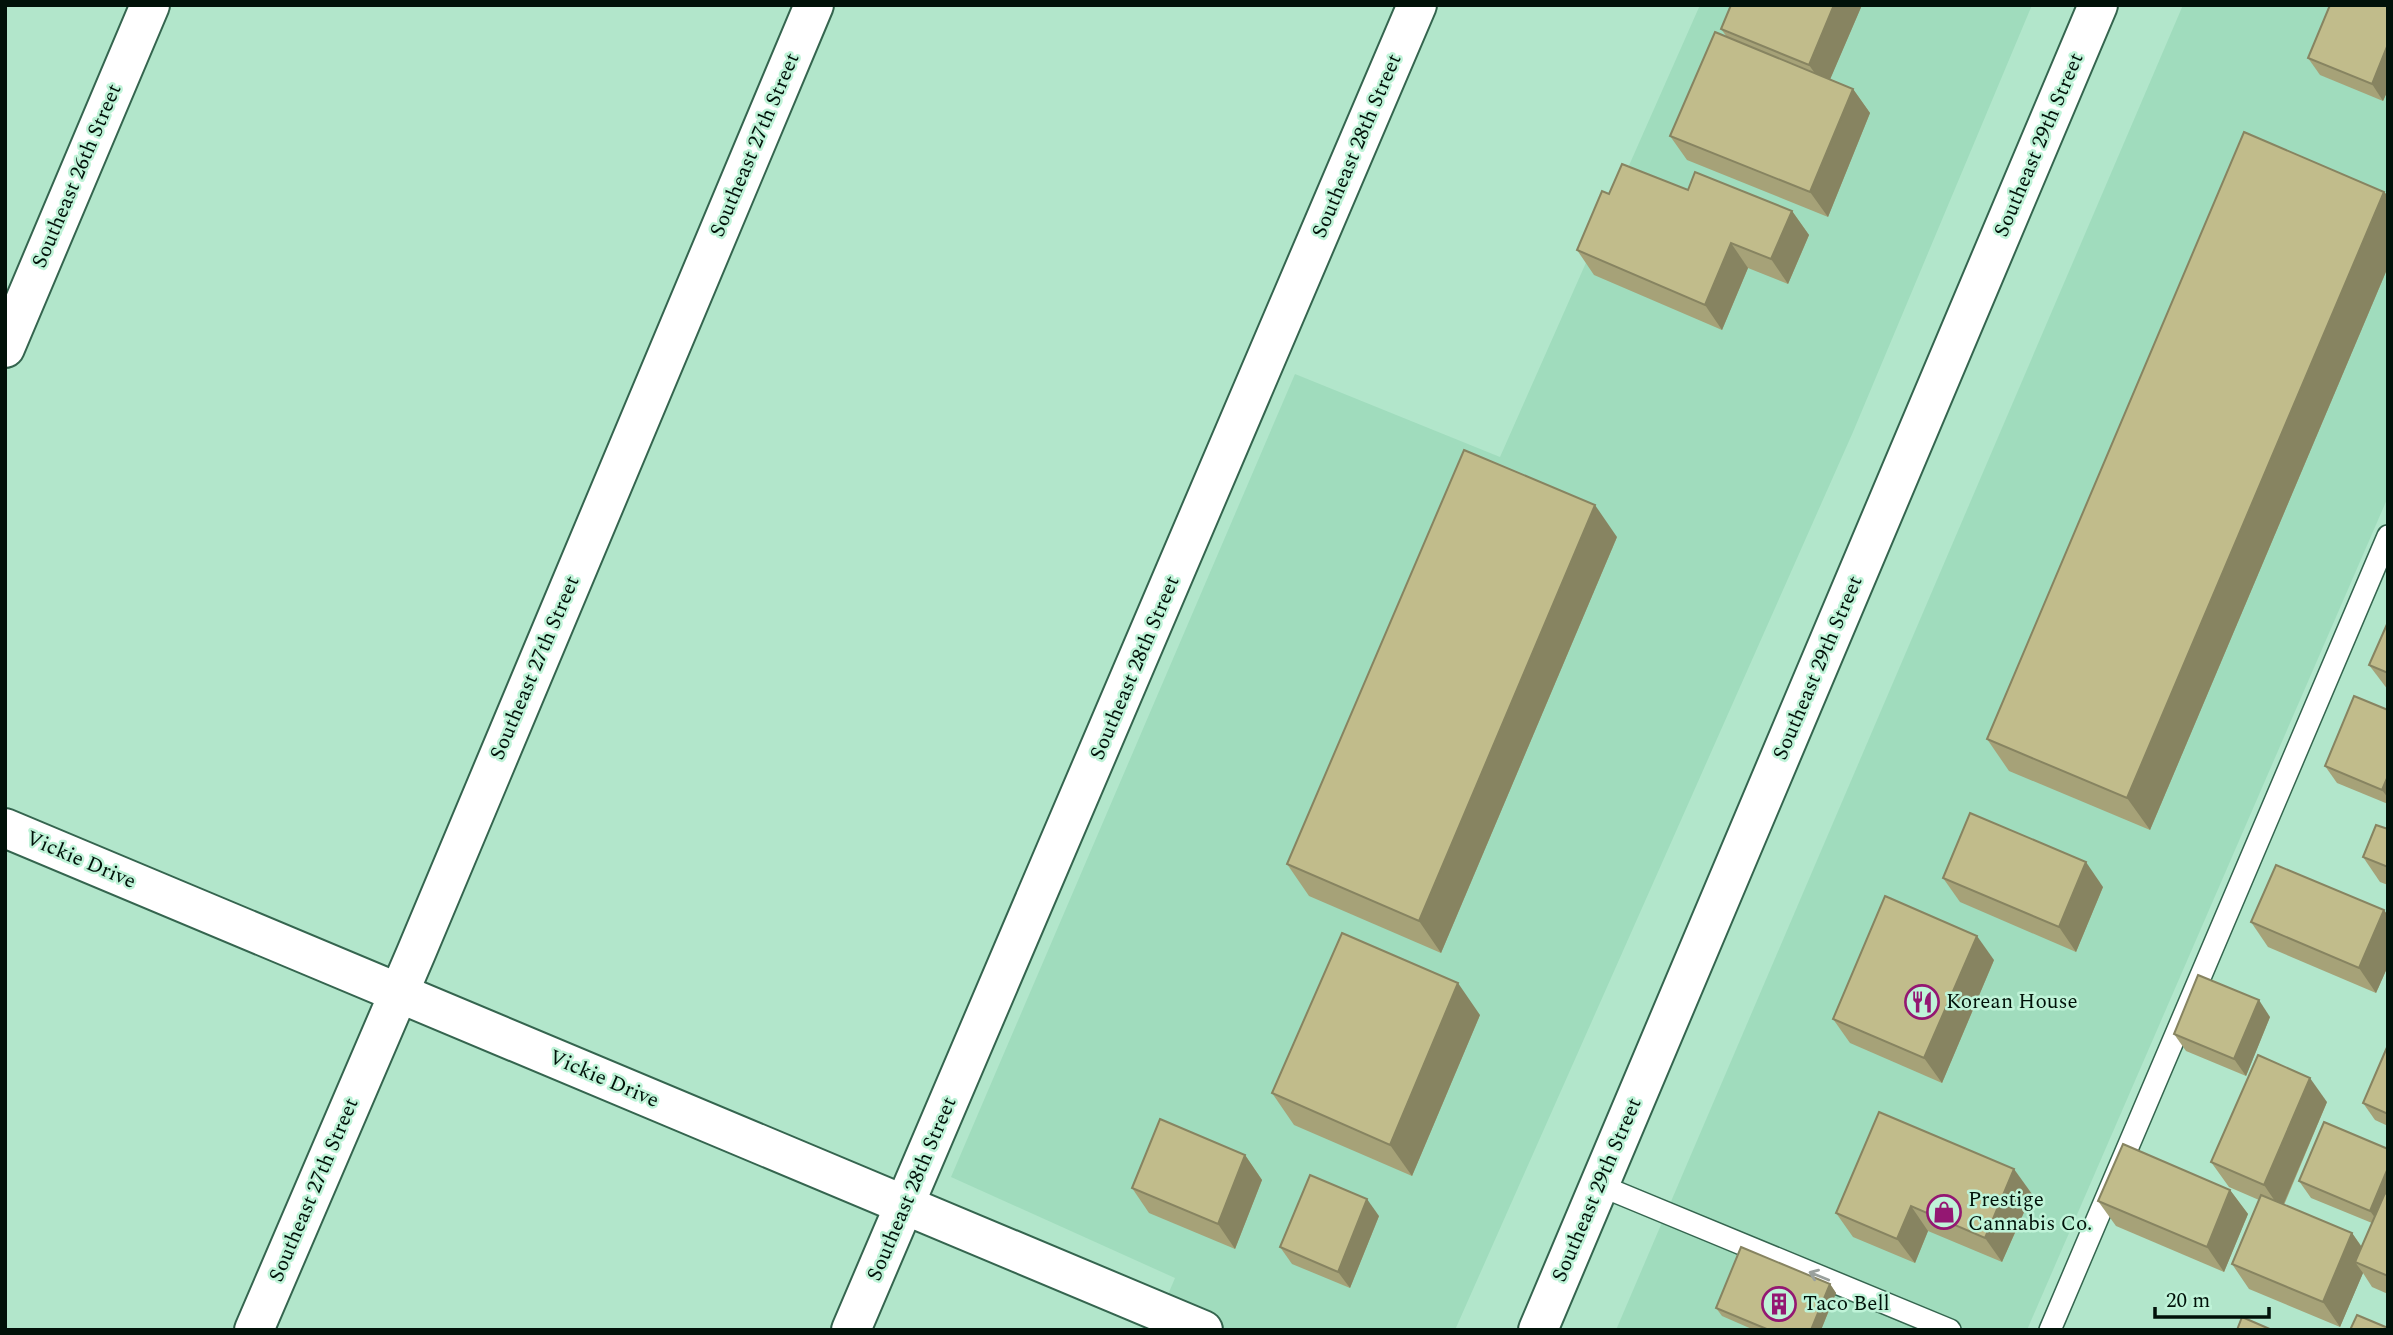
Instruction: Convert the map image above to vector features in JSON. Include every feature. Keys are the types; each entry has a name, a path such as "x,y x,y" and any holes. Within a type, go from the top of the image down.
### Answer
{"street":[{"name":"Southeast 26th Street","path":"5,348 150,5"},
{"name":"Southeast 27th Street","path":"254,1330 814,5"},
{"name":"Southeast 28th Street","path":"851,1330 1417,5"},
{"name":"Southeast 29th Street","path":"1538,1330 2098,5"},
{"name":"Vickie Drive","path":"5,828 1203,1330"}],"lane":[{"path":"2050,1330 2388,536"},
{"path":"1599,1185 1950,1330"}],"shaded area":[{"path":"1700,5 2032,5 1853,432 1455,1330 1153,1330 1175,1278 951,1177 1295,374 1500,457"},
{"path":"2183,5 2388,5 2388,497 2027,1330 1616,1330"}],"building":[{"path":"1731,5 1834,5 1809,65 1721,29"},
{"path":"2330,5 2388,5 2388,44 2372,84 2308,58"},
{"path":"1715,32 1853,89 1810,192 1670,136"},
{"path":"2244,132 2384,192 2127,798 1987,739"},
{"path":"1622,164 1688,190 1695,172 1792,211 1771,259 1731,243 1705,305 1577,250 1602,191 1609,194"},
{"path":"1464,450 1595,505 1419,921 1287,864"},
{"path":"2388,622 2388,673 2369,665"},
{"path":"2354,696 2388,710 2388,776 2382,790 2325,766"},
{"path":"1970,813 2086,862 2059,927 1943,878"},
{"path":"2376,825 2388,829 2388,867 2363,857"},
{"path":"2276,865 2384,910 2359,968 2251,922"},
{"name":"Korean House","path":"1885,896 1977,936 1924,1058 1833,1019"},
{"path":"1342,933 1458,983 1390,1145 1272,1093"},
{"path":"2198,975 2259,1000 2234,1059 2174,1034"},
{"path":"2388,1045 2388,1114 2363,1103"},
{"path":"2258,1055 2310,1078 2264,1185 2211,1162"},
{"name":"Prestige Cannabis Co.","path":"1879,1112 2014,1169 1985,1238 1911,1206 1897,1239 1836,1213"},
{"path":"1160,1119 1245,1155 1218,1224 1132,1188"},
{"path":"2324,1122 2388,1149 2388,1168 2370,1211 2299,1181"},
{"path":"2123,1144 2230,1190 2207,1247 2098,1201"},
{"path":"1310,1175 1367,1199 1338,1272 1280,1247"},
{"path":"2385,1193 2388,1195 2388,1276 2355,1262"},
{"path":"2261,1195 2352,1233 2323,1302 2232,1264"},
{"name":"Taco Bell","path":"1741,1247 1830,1284 1811,1330 1769,1330 1716,1308"},
{"path":"2357,1315 2388,1328 2388,1330 2350,1330"},
{"path":"2242,1317 2272,1330 2237,1330"}],"place":[{"name":"Korean House","path":"1922,1002"},
{"name":"Prestige Cannabis Co.","path":"1944,1212"},
{"name":"Taco Bell","path":"1779,1304"}]}
